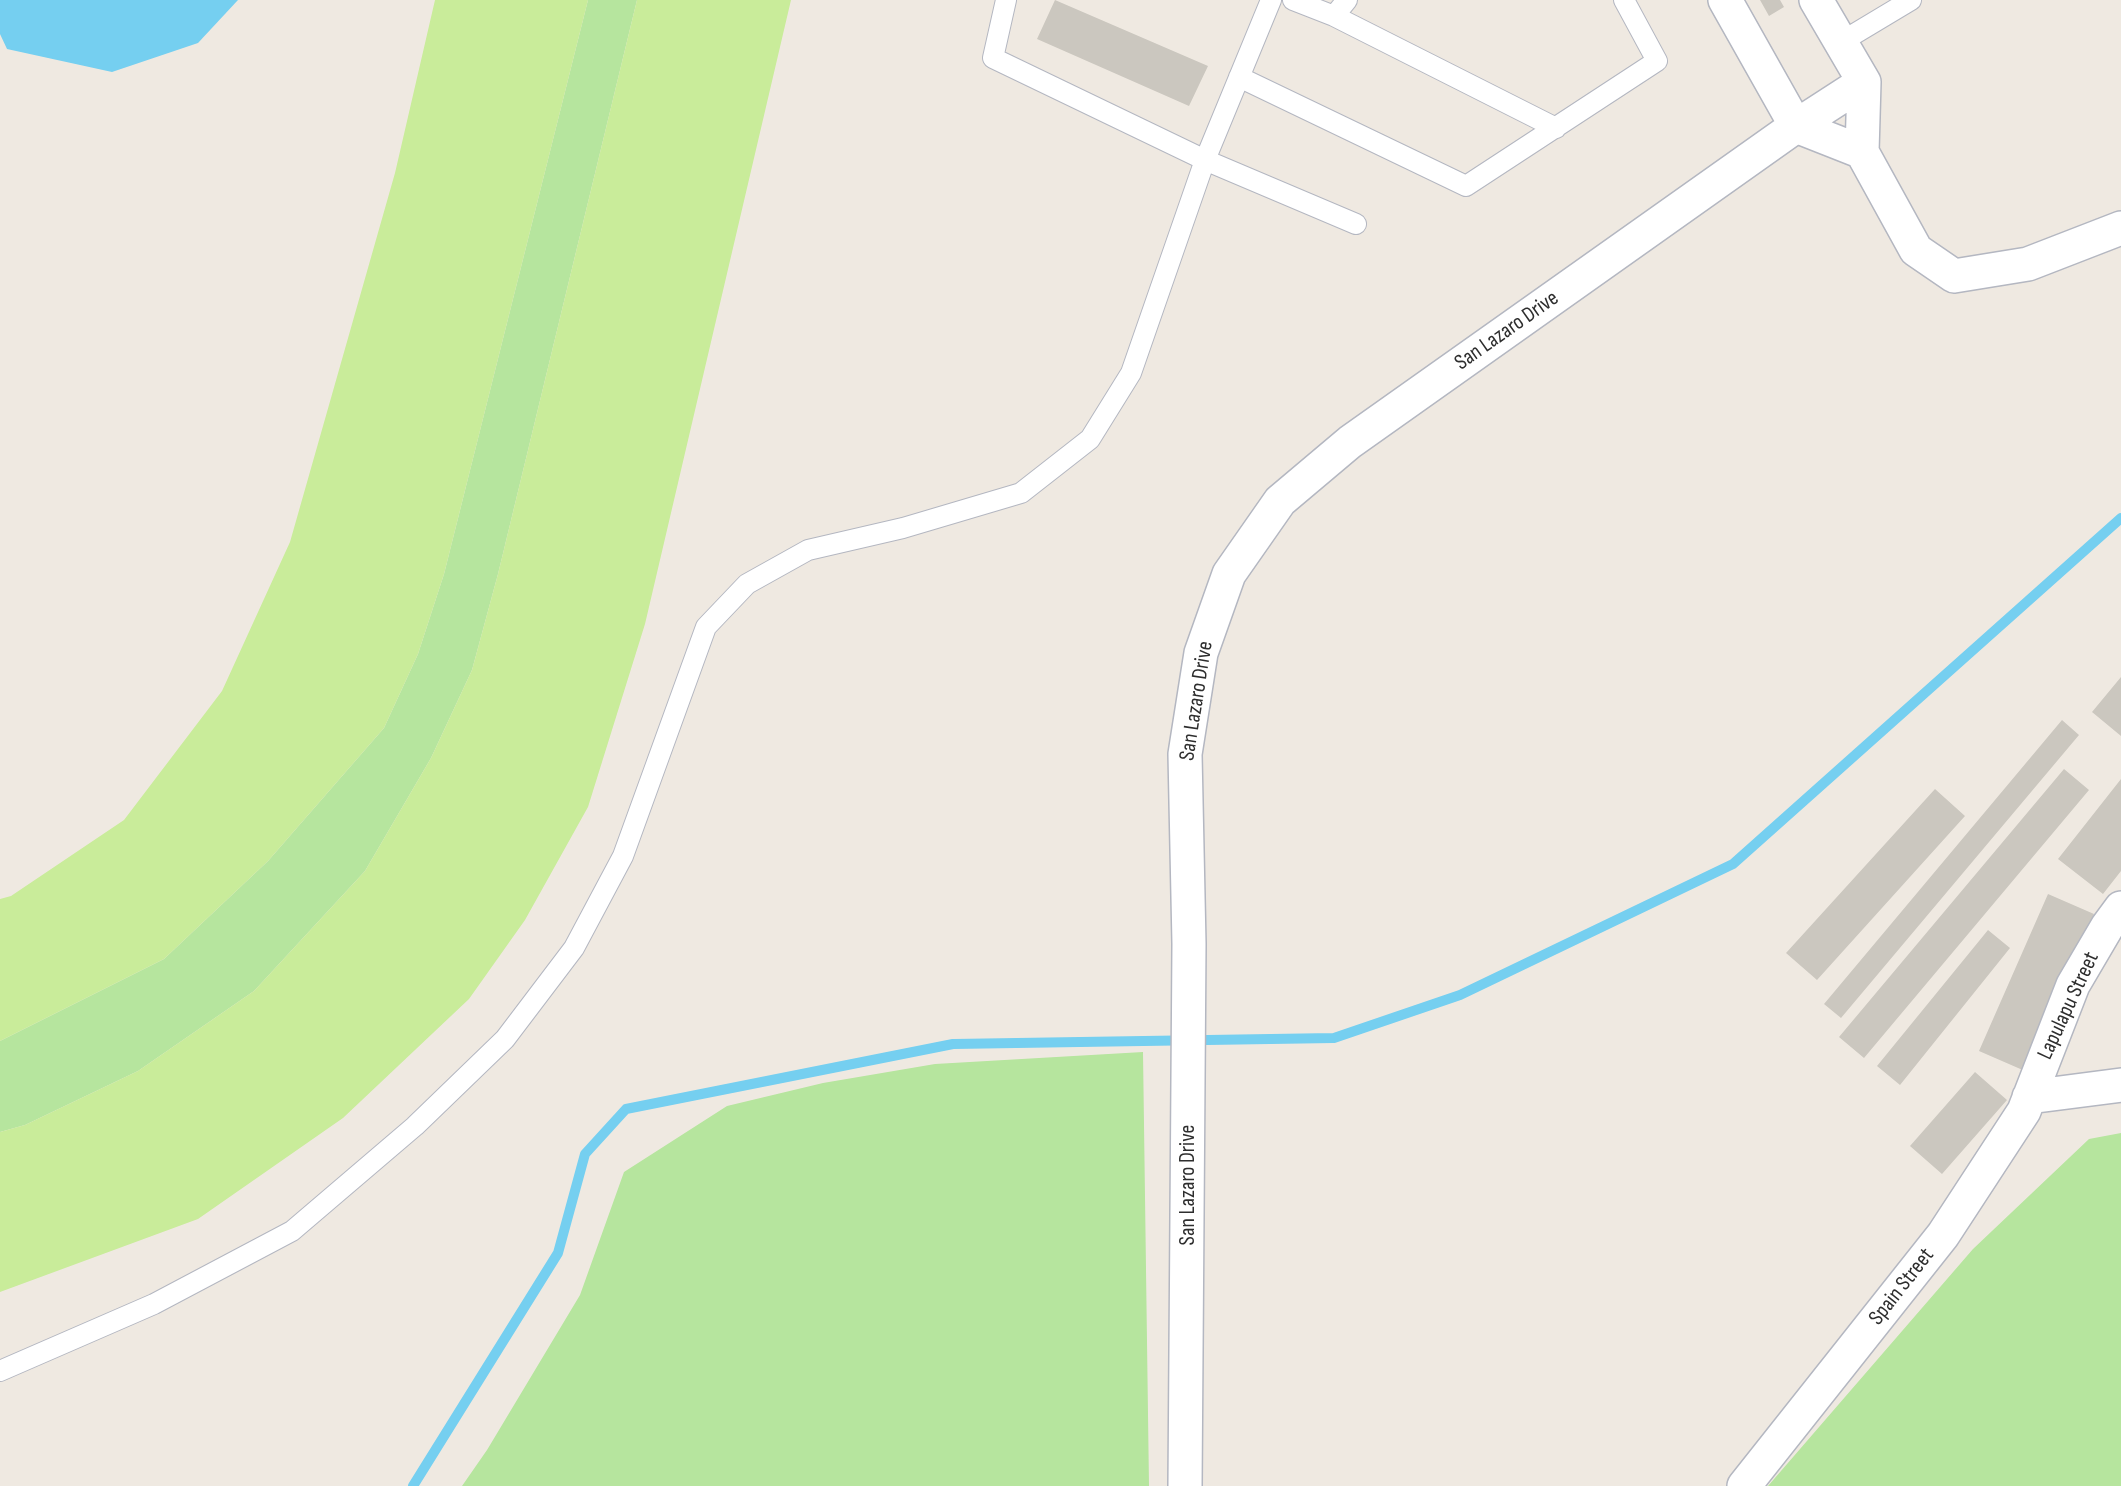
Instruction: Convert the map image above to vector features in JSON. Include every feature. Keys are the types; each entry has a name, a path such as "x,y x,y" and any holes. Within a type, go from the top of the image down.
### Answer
{"street":[{"path":"1725,0 1796,126 1862,152"},
{"path":"1816,0 1864,82 1862,152 1916,250 1954,276 2028,264 2121,228"},
{"name":"San Lazaro Drive","path":"1185,1486 1189,944 1185,754 1201,653 1229,574 1280,501 1350,442 1796,126 1864,82"},
{"name":"Lapulapu Street","path":"2034,1085 2073,985 2121,909"},
{"path":"2034,1085 2121,1085"},
{"name":"Spain Street","path":"1744,1486 1943,1235 2024,1111 2034,1085"}],"lane":[{"path":"1006,0 993,58 1205,160 1356,224"},
{"path":"0,1371 154,1304 292,1231 415,1126 505,1039 574,948 623,856 706,627 747,584 808,550 903,528 1021,493 1090,439 1131,373 1205,160 1271,0"},
{"path":"1293,0 1334,16 1556,128"},
{"path":"1334,16 1347,0"},
{"path":"1239,77 1466,186 1657,61 1624,0"},
{"path":"1841,42 1911,0"}],"green space":[{"path":"435,0 588,0 444,574 418,654 384,728 268,861 164,959 0,1041 0,899 11,896 124,820 222,691 290,542 395,173"},
{"path":"588,0 637,0 498,574 472,670 431,758 365,871 254,991 138,1071 25,1125 0,1132 0,1041 164,959 268,861 384,728 418,654 444,574"},
{"path":"637,0 791,0 645,624 588,807 525,920 469,999 343,1118 198,1219 0,1292 0,1132 25,1125 138,1071 254,991 365,871 431,758 472,670 498,574"},
{"path":"1143,1052 1149,1486 462,1486 487,1450 580,1295 624,1172 727,1106 823,1083 935,1064"},
{"path":"2121,1133 2121,1486 1768,1486 1973,1249 2089,1139"}],"water":[{"path":"0,0 238,0 198,43 112,72 7,49 0,34"}],"building":[{"path":"1055,0 1208,66 1189,106 1037,39"},
{"path":"1760,0 1780,0 1784,7 1769,16"},
{"path":"2121,677 2121,736 2092,712"},
{"path":"2062,720 2079,735 1841,1018 1824,1004"},
{"path":"2064,769 2089,790 1864,1058 1839,1037"},
{"path":"2121,779 2121,871 2103,894 2058,859"},
{"path":"1935,789 1965,816 1817,980 1786,953"},
{"path":"2048,894 2094,914 2025,1071 1979,1051"},
{"path":"1988,930 2010,948 1900,1085 1877,1066"},
{"path":"1975,1072 2007,1100 1942,1174 1910,1146"}],"waterway":[{"path":"413,1486 558,1253 585,1154 626,1109 953,1044 1334,1038 1460,995 1733,864 2121,518"}]}
